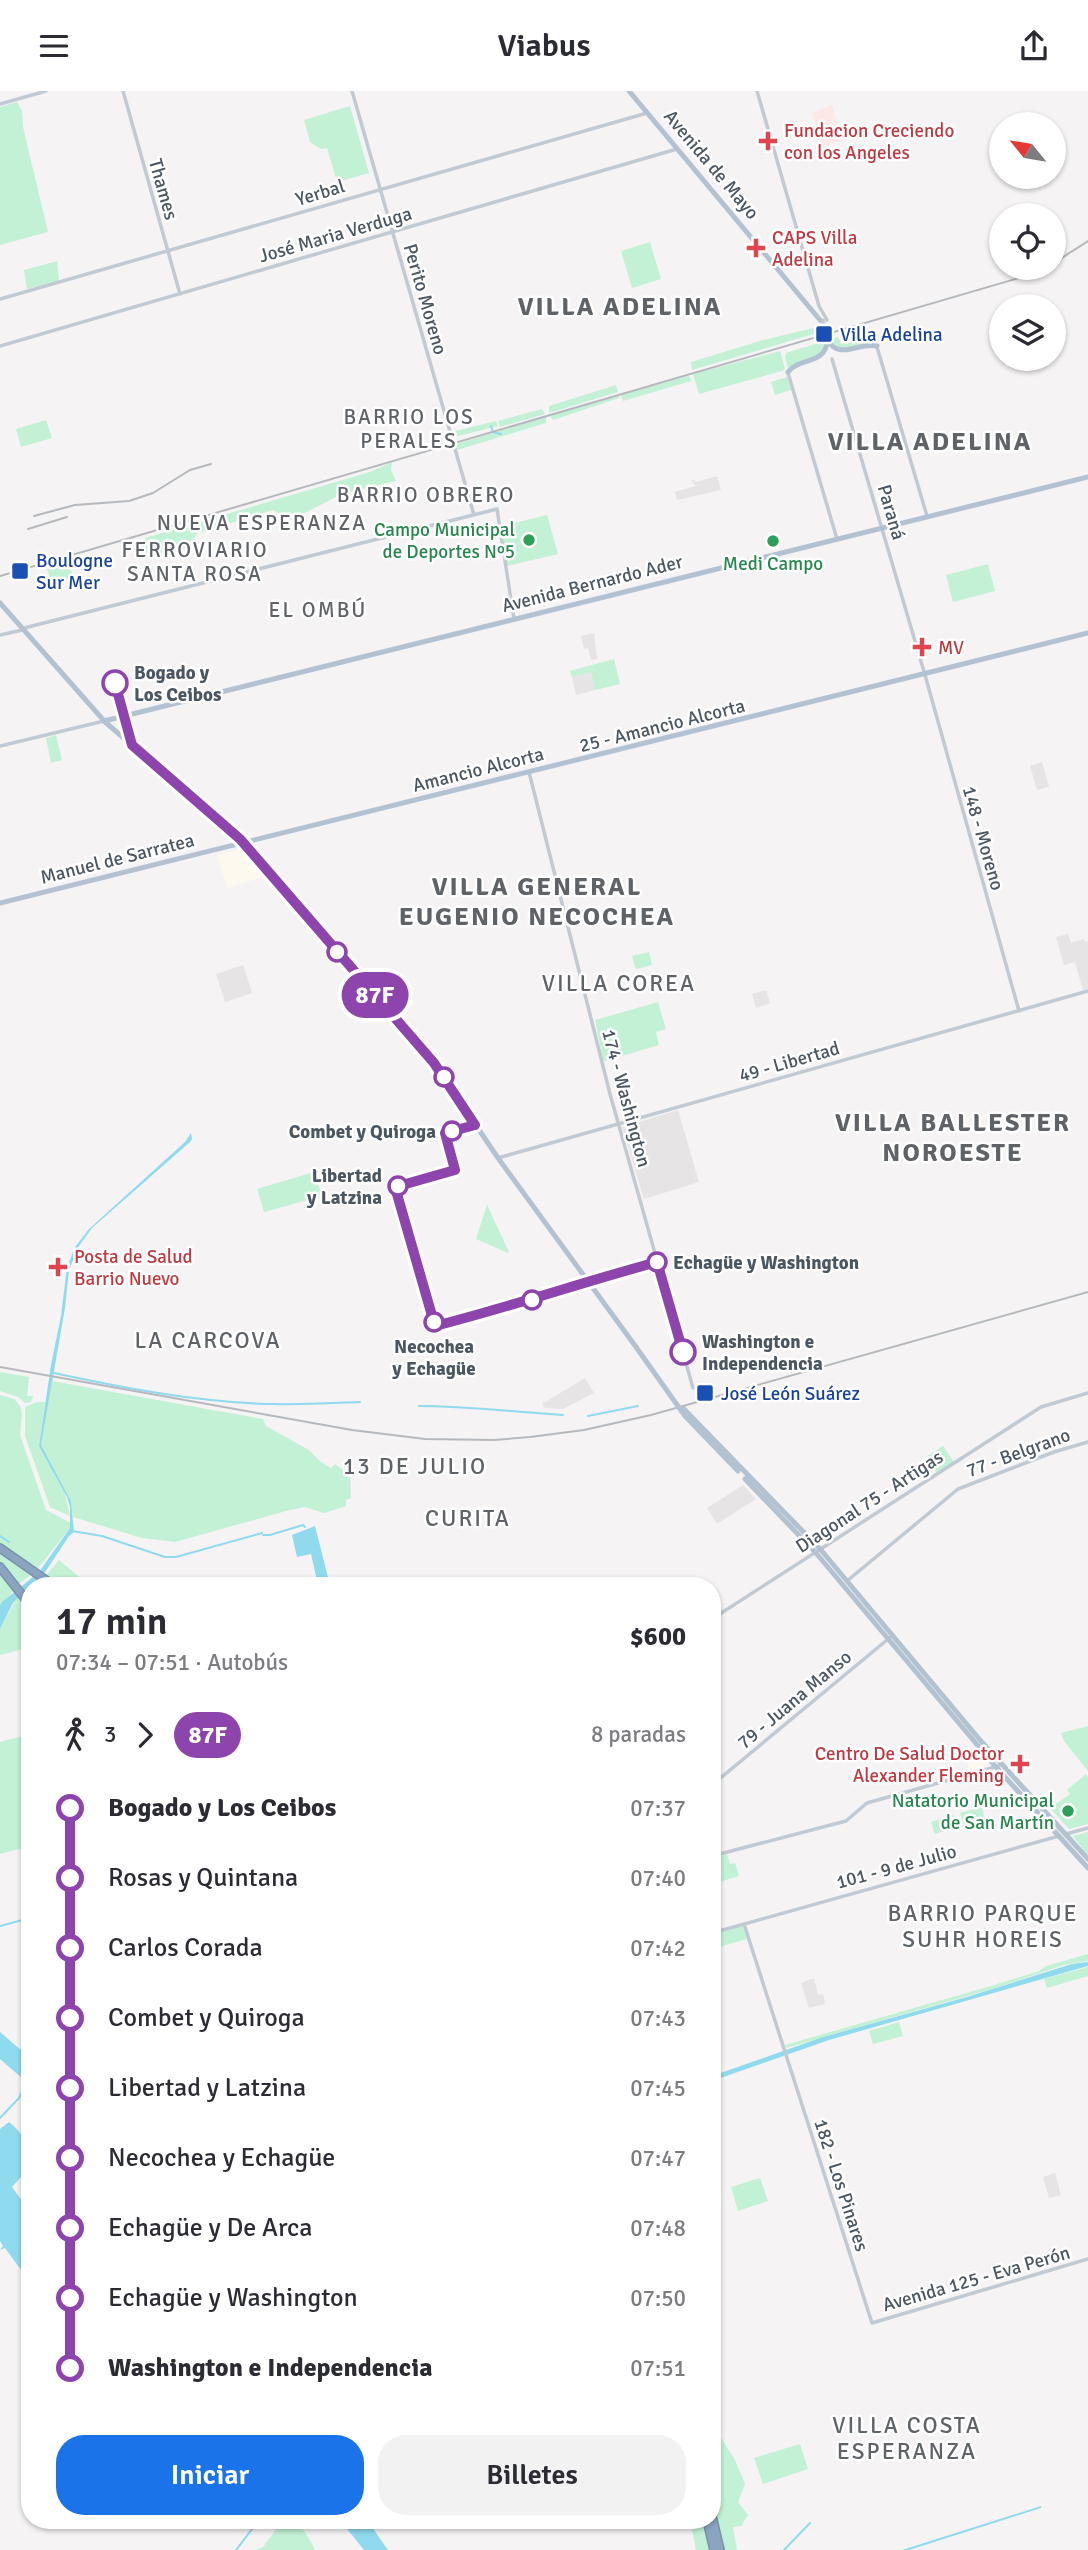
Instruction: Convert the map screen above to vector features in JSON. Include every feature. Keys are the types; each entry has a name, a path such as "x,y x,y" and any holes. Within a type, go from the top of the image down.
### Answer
{"highway":[{"path":"0,1548 42,1577"},
{"path":"0,1567 21,1592"},
{"path":"710,2529 714,2550"},
{"path":"715,2529 720,2550"}],"main road":[{"name":"Avenida de Mayo","path":"629,91 823,320"},
{"path":"788,372 794,365 821,356 828,341 832,347 841,351 867,344 877,346"},
{"name":"Avenida Bernardo Ader","path":"104,721 1088,477"},
{"path":"0,603 104,721 243,844 434,1063 498,1158 637,1346 685,1416 818,1551 1063,1835 1088,1868"},
{"name":"Amancio Alcorta","path":"243,844 1088,635"},
{"name":"Manuel de Sarratea","path":"0,904 243,844"},
{"path":"739,1470 818,1551"},
{"path":"768,1501 774,1512"},
{"path":"891,1637 995,1766 1088,1859"}],"street":[{"path":"0,104 46,91"},
{"name":"Thames","path":"123,91 180,294"},
{"name":"Perito Moreno","path":"352,91 474,515"},
{"path":"757,91 823,320"},
{"name":"Yerbal","path":"0,299 648,113"},
{"name":"José Maria Verduga","path":"0,346 677,149"},
{"path":"877,346 927,516"},
{"name":"Paraná","path":"832,359 925,674"},
{"path":"788,372 837,539"},
{"path":"0,635 498,509 514,619"},
{"name":"148 - Moreno","path":"925,674 1018,1011"},
{"path":"0,746 104,721"},
{"name":"174 - Washington","path":"529,773 618,1124 693,1388"},
{"name":"49 - Libertad","path":"498,1158 1088,991"},
{"name":"Diagonal 75 - Artigas","path":"721,1613 1041,1407 1088,1393"},
{"name":"77 - Belgrano","path":"845,1582 958,1489 1054,1452 1088,1442"},
{"name":"79 - Juana Manso","path":"721,1775 891,1637"},
{"path":"721,1854 846,1821 867,1803 1002,1765"},
{"name":"101 - 9 de Julio","path":"721,1930 1088,1828"},
{"name":"182 - Los Pinares","path":"744,1924 872,2323"},
{"name":"Avenida 125 - Eva Perón","path":"872,2323 1088,2259"}],"shaded area":[{"path":"832,105 842,140 823,146 812,113"},
{"path":"717,476 721,490 677,500 675,492 696,486 691,480 696,482"},
{"path":"594,633 597,659 591,660 588,648 584,649 581,636"},
{"path":"591,672 595,690 576,695 572,677"},
{"path":"1042,762 1049,787 1037,790 1030,766"},
{"path":"242,849 266,876 227,888 217,855"},
{"path":"1068,934 1071,943 1084,939 1085,942 1088,941 1088,989 1083,990 1075,962 1064,965 1056,937"},
{"path":"243,965 252,993 225,1002 216,974"},
{"path":"766,990 770,1003 756,1008 752,994"},
{"path":"678,1110 699,1182 644,1199 622,1127"},
{"path":"585,1378 594,1393 563,1409 545,1408 542,1404"},
{"path":"743,1485 756,1499 717,1524 707,1508"},
{"path":"974,1751 986,1764 970,1771 966,1759"},
{"path":"814,1978 818,1995 823,1994 825,2004 809,2008 801,1983"},
{"path":"1055,2173 1061,2195 1049,2198 1043,2177"}],"green space":[{"path":"17,102 22,111 23,127 48,232 0,245 0,107"},
{"path":"350,106 369,173 337,182 327,148 321,149 310,142 304,120"},
{"path":"650,242 661,279 632,288 621,251"},
{"path":"57,261 59,281 27,289 24,270"},
{"path":"818,327 817,333 692,370 691,362"},
{"path":"867,328 872,333 875,344 838,349 829,340 838,337 841,344 861,338 859,330"},
{"path":"825,341 822,353 788,368 786,353"},
{"path":"780,351 785,369 782,371 699,394 693,374"},
{"path":"689,376 691,381 623,401 621,395"},
{"path":"787,377 791,390 775,395 771,382"},
{"path":"616,385 618,392 549,413 549,406"},
{"path":"619,396 553,420 550,416"},
{"path":"542,409 545,414 500,427 498,421"},
{"path":"546,417 546,423 457,450 456,444"},
{"path":"46,420 52,438 21,447 16,429"},
{"path":"496,421 498,426 454,437 452,432"},
{"path":"392,462 391,470 396,481 342,494 291,520 273,510 198,533 182,551 145,559 145,538 370,472"},
{"name":"Campo Municipal de Deportes Nº5","path":"547,515 558,554 507,566 502,526"},
{"path":"69,562 73,577 52,584 47,569"},
{"path":"988,564 995,591 953,602 946,575"},
{"path":"614,659 620,684 595,690 591,672 572,677 570,671"},
{"path":"56,735 62,760 51,763 46,738"},
{"path":"649,952 652,965 636,969 632,956"},
{"path":"658,1002 666,1029 656,1032 659,1045 603,1060 595,1020"},
{"path":"314,1172 322,1196 264,1212 257,1189"},
{"path":"487,1205 509,1252 508,1253 476,1239"},
{"path":"0,1372 29,1377 27,1396 33,1396 31,1402 25,1403 18,1397 0,1391"},
{"path":"52,1381 263,1419 266,1426 309,1450 321,1462 331,1468 335,1464 350,1475 351,1498 346,1500 346,1506 324,1513 305,1507 175,1542 142,1538 73,1517 71,1501 41,1445"},
{"path":"0,1395 14,1399 20,1406 20,1435 46,1510 71,1523 70,1528 35,1572 28,1577 21,1577 21,1582 0,1610"},
{"path":"45,1402 39,1446 64,1490 70,1516 50,1507 25,1436 25,1407"},
{"path":"943,1446 954,1462 937,1473 926,1457"},
{"path":"59,1560 79,1577 45,1577"},
{"path":"21,1595 21,1650 0,1655 0,1629"},
{"path":"1088,1726 1088,1771 1064,1741 1061,1733"},
{"path":"21,1736 21,1848 0,1854 0,1742"},
{"path":"1086,1774 1088,1824 1069,1829 1050,1808 1070,1794 1067,1790"},
{"path":"982,1807 985,1820 964,1826 960,1813"},
{"path":"953,1815 956,1827 935,1834 931,1822"},
{"path":"1088,1832 1088,1855 1073,1836"},
{"path":"727,1854 730,1864 735,1863 739,1876 721,1881 721,1856"},
{"path":"743,1926 747,1939 721,1946 721,1932"},
{"path":"1088,1954 1088,1961 1064,1965 992,1989 786,2048 785,2045 991,1986"},
{"path":"1088,1967 1088,1976 1047,1988 1044,1979"},
{"path":"899,2022 903,2036 873,2044 869,2031"},
{"path":"760,2178 768,2201 738,2211 731,2187"},
{"path":"721,2438 735,2460 745,2484 738,2502 748,2515 741,2526 733,2527 737,2550 696,2550 692,2529 721,2529"},
{"path":"800,2444 808,2469 763,2484 754,2458"},
{"path":"276,2529 301,2529 315,2550 255,2550 263,2547"}],"water":[{"path":"191,1133 190,1142 92,1228 79,1246 69,1270 41,1445 71,1501 74,1532 42,1577 33,1577 70,1528 67,1497 39,1446 67,1267 75,1247 89,1229 185,1142"},
{"path":"315,1526 328,1577 316,1577 311,1554 297,1557 292,1535"},
{"path":"21,1587 21,1595 13,1603 0,1629 0,1606"},
{"path":"1088,1962 1088,1966 829,2040 721,2078 721,2073 820,2038 1072,1964"},
{"path":"0,2032 21,2050 21,2077 0,2059"},
{"path":"9,2122 21,2135 21,2177 12,2187 21,2200 21,2270 5,2248 0,2250 3,2246 0,2241 0,2129"},
{"path":"1041,2506 909,2550 902,2550"},
{"path":"347,2529 373,2529 388,2550 364,2550"}],"waterway":[{"path":"491,426 493,432 501,434"},
{"path":"54,1373 135,1389 219,1401 285,1404 360,1402"},
{"path":"419,1406 563,1415"},
{"path":"588,1416 638,1406"},
{"path":"263,1535 303,1525 305,1527"},
{"path":"72,1531 102,1536 165,1557 176,1557 262,1533"},
{"path":"0,1536 9,1542"},
{"path":"0,1926 21,1920"},
{"path":"0,2118 21,2094"},
{"path":"784,2550 810,2523"},
{"path":"236,2550 252,2529"}],"tunnel":[{"path":"822,319 828,341"}],"railway":[{"path":"1066,255 1088,241"},
{"path":"0,576 1012,280"},
{"path":"34,516 75,505 129,501 153,493 190,470 211,464"},
{"path":"28,529 67,517"},
{"path":"0,1367 352,1430 425,1439 494,1440 584,1430 651,1415 1088,1292"}],"bus line":[{"name":"87F","path":"115,683 132,745 240,839 434,1063 475,1125 445,1133 455,1170 395,1187 435,1326 657,1262 683,1352"}],"place":[{"name":"Fundacion Creciendo con los Angeles","path":"768,141"},
{"name":"CAPS Villa Adelina","path":"756,248"},
{"name":"Villa Adelina","path":"824,334"},
{"name":"Campo Municipal de Deportes Nº5","path":"529,540"},
{"name":"Medi Campo","path":"773,541"},
{"name":"Boulogne Sur Mer","path":"20,571"},
{"name":"MV","path":"922,647"},
{"name":"Bogado y Los Ceibos","path":"115,683"},
{"name":"Combet y Quiroga","path":"452,1131"},
{"name":"Libertad y Latzina","path":"398,1186"},
{"name":"Echagüe y Washington","path":"657,1262"},
{"name":"Posta de Salud Barrio Nuevo","path":"58,1267"},
{"name":"Necochea y Echagüe","path":"434,1322"},
{"name":"Washington e Independencia","path":"683,1352"},
{"name":"José León Suárez","path":"705,1393"},
{"name":"Centro De Salud Doctor Alexander Fleming","path":"1020,1764"},
{"name":"Natatorio Municipal de San Martín","path":"1068,1811"}],"district":[{"name":"VILLA ADELINA","path":"620,306"},
{"name":"BARRIO LOS PERALES","path":"409,429"},
{"name":"VILLA ADELINA","path":"930,441"},
{"name":"BARRIO OBRERO","path":"426,495"},
{"name":"NUEVA ESPERANZA","path":"262,523"},
{"name":"FERROVIARIO SANTA ROSA","path":"195,562"},
{"name":"EL OMBÚ","path":"318,610"},
{"name":"VILLA GENERAL EUGENIO NECOCHEA","path":"537,900"},
{"name":"VILLA COREA","path":"619,983"},
{"name":"VILLA BALLESTER NOROESTE","path":"953,1136"},
{"name":"LA CARCOVA","path":"208,1340"},
{"name":"13 DE JULIO","path":"415,1466"},
{"name":"CURITA","path":"468,1518"},
{"name":"BARRIO PARQUE SUHR HOREIS","path":"983,1926"},
{"name":"VILLA COSTA ESPERANZA","path":"907,2438"}]}
